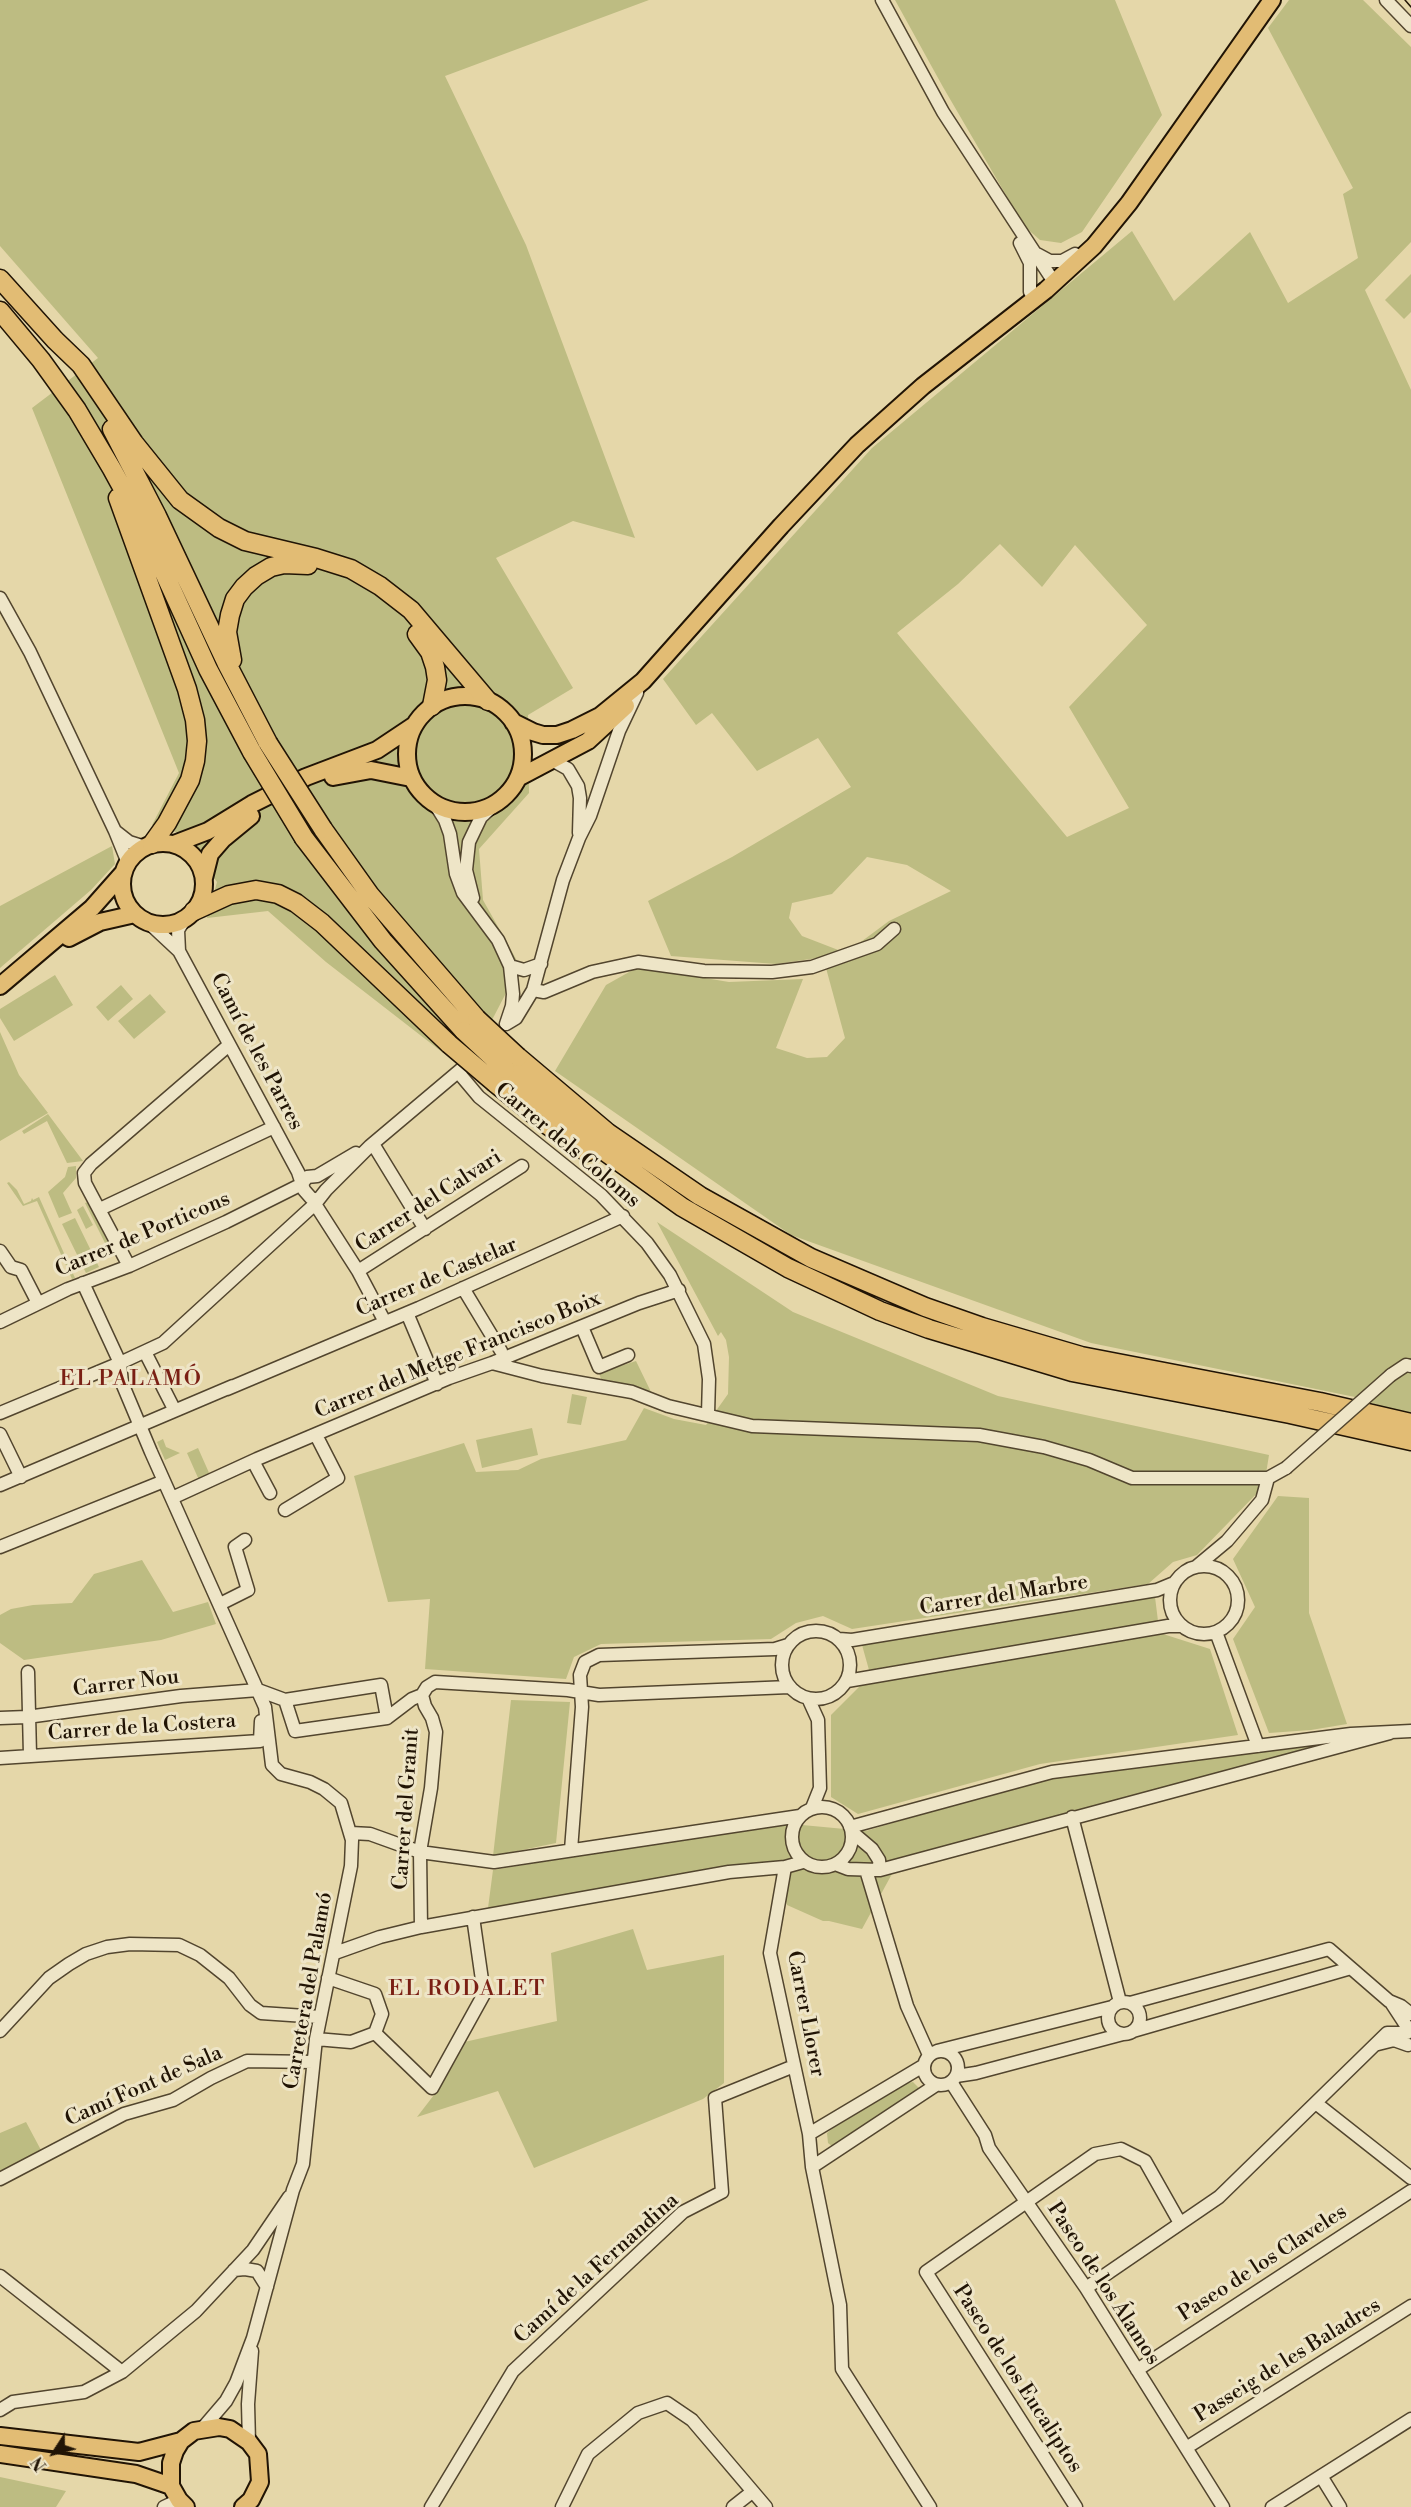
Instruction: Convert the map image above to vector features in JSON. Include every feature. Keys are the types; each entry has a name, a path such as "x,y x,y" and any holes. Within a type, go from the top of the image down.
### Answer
{"highway":[{"path":"0,279 81,365 134,443 180,500 219,528 246,541 351,569 380,586 411,610 488,701"},
{"path":"0,311 41,360 71,402 112,469 141,522 208,669 252,752 304,838 363,917 405,967 470,1025"},
{"path":"55,340 102,412 133,467 268,743 322,829 370,895 506,1070 590,1141 682,1207 788,1268 880,1311 928,1329 1072,1372 1290,1414 1411,1441"},
{"path":"112,469 120,504 187,689 195,720 197,741 190,780 167,823 149,846"},
{"path":"242,693 227,632 235,599 256,576 271,567 297,564 330,570 347,576 365,585 396,608 422,640 435,667 437,680 432,706"},
{"path":"190,915 229,895 256,890 278,894 296,903 322,923 449,1044 506,1070 608,1133 700,1196 811,1258 925,1307 982,1327 1081,1356 1320,1402 1411,1423"}],"main road":[{"path":"518,778 573,749 597,734 613,720 781,526 888,416 1050,281 1050,276 1092,237 1143,171 1264,0"},
{"path":"1031,296 1083,257 1129,202 1272,0"},
{"path":"513,722 543,735 557,735 600,716 640,687"},
{"path":"0,986 92,908 125,868 149,846 174,844 208,831 252,804 306,777 377,750 413,726 432,706 459,696 488,701 502,710 519,732 523,755 518,778 512,789 494,805 483,810 458,812 435,804 425,797 411,778 406,752 413,726"},
{"path":"42,952 100,922 142,919 167,925 190,915 203,896 204,878 210,854 223,839 264,806 288,793 318,781 358,771 384,770 411,778"},
{"path":"174,844 191,853 201,868 204,878"},
{"path":"125,868 124,896 142,919"},
{"path":"2,2433 139,2452 181,2441 194,2431 219,2427 230,2429 249,2442 258,2454 260,2482 248,2505"},
{"path":"175,2500 171,2463 181,2441"},
{"path":"0,2454 136,2474 175,2500"}],"street":[{"path":"882,0 943,112 1050,276"},
{"path":"1386,0 1411,26"},
{"path":"997,197 1030,264 1031,296"},
{"path":"1032,249 1050,261 1062,261 1075,254"},
{"path":"0,598 3,612 30,652 116,831 125,868"},
{"path":"435,804 450,834 456,874 464,893 498,940 510,966 513,994 506,1024 516,1017 533,990 555,905 579,837 590,816 619,731 640,687"},
{"path":"552,760 568,769 578,786 579,837"},
{"path":"477,908 469,886 466,856 474,829 481,817 494,805"},
{"path":"116,831 129,842 149,846"},
{"path":"179,951 178,930 190,915"},
{"name":"Camí de les Parres","path":"142,919 179,951 274,1126 306,1177"},
{"path":"533,990 544,992 592,972 638,962 704,971 772,972 812,967 877,944 894,929"},
{"path":"510,966 524,970 541,964"},
{"path":"129,1266 83,1178 91,1164 229,1044"},
{"name":"Carrer dels Coloms","path":"371,1145 462,1069 478,1097 572,1170 622,1216 652,1251 679,1290 704,1344 709,1379 708,1414"},
{"path":"100,1209 274,1126"},
{"path":"0,1413 145,1352 172,1336 317,1202 371,1145 425,1229"},
{"name":"Carrer de Porticons","path":"0,1322 83,1282 129,1266 226,1222 306,1177 371,1145"},
{"name":"Carrer del Calvari","path":"358,1271 522,1166"},
{"path":"306,1177 325,1185 326,1190"},
{"path":"306,1177 311,1198 317,1202 385,1322"},
{"name":"Carrer de Castelar","path":"0,1485 141,1427 179,1407 407,1313 622,1216"},
{"path":"0,1251 6,1270 21,1270 38,1303"},
{"path":"83,1282 120,1363 120,1377 164,1481 258,1690"},
{"path":"463,1288 501,1351"},
{"name":"Carrer del Metge Francisco Boix","path":"172,1498 253,1461 438,1384 679,1290"},
{"path":"407,1313 438,1384"},
{"path":"582,1327 598,1367 628,1355"},
{"path":"145,1352 179,1407"},
{"path":"492,1364 542,1376 632,1392 668,1406 764,1427 979,1435 1044,1447 1089,1460 1132,1478 1268,1478 1286,1468 1391,1375 1406,1365 1411,1366"},
{"path":"0,1434 21,1477"},
{"path":"285,1510 338,1478 316,1435"},
{"path":"253,1461 270,1493"},
{"path":"1227,1541 1222,1559 1226,1573 1235,1585 1238,1598 1236,1613 1228,1624 1216,1632 1204,1634 1192,1632 1176,1619 1170,1601 1174,1583 1180,1575 1196,1566 1227,1541 1262,1500 1268,1478"},
{"path":"0,1547 164,1481"},
{"path":"220,1604 248,1590 235,1547 245,1540"},
{"path":"1196,1566 1212,1566 1226,1573"},
{"name":"Carrer del Marbre","path":"839,1639 852,1640 1157,1590 1174,1583"},
{"path":"847,1681 1168,1626 1182,1626"},
{"path":"387,1718 381,1685 285,1700 295,1731 387,1718 412,1699 422,1695 427,1687 435,1682 568,1690 599,1695 789,1687 808,1698 828,1697 836,1693 847,1681 849,1654 839,1639 822,1631 812,1631 802,1633 788,1645 784,1653 782,1670 789,1687"},
{"path":"1216,1632 1258,1746"},
{"path":"571,1850 582,1693 580,1675 585,1662 599,1655 775,1649 788,1645"},
{"path":"27,1672 30,1755"},
{"name":"Carrer de la Costera","path":"258,1690 285,1700"},
{"name":"Carrer de la Costera","path":"0,1758 260,1741 261,1705 258,1690"},
{"name":"Carrer Nou","path":"0,1718 27,1717 181,1696 258,1690"},
{"name":"Carretera del Palamó","path":"202,2429 226,2401 236,2383 254,2338 293,2190 303,2164 316,2039 351,1866 351,1833 341,1803 324,1789 310,1782 281,1774 270,1760 265,1707 258,1690"},
{"name":"Carrer del Granit","path":"421,1927 420,1852 431,1788 436,1732 422,1695"},
{"path":"818,1720 828,1697"},
{"path":"808,1698 818,1720 820,1788 812,1808"},
{"path":"851,1829 1052,1772 1351,1734 1411,1731"},
{"path":"835,1864 848,1869 880,1870 1390,1733"},
{"path":"820,1788 832,1808 842,1814 851,1829 872,1849 879,1860 880,1870"},
{"path":"351,1833 370,1834 420,1852 494,1862 800,1816 812,1808 832,1808"},
{"path":"800,1816 791,1835 795,1853 803,1862 813,1866 827,1867 846,1855 852,1844 851,1829"},
{"path":"1072,1817 1121,2004"},
{"path":"335,1953 380,1937 421,1927 729,1872 784,1867 803,1862"},
{"name":"Carrer Llorer","path":"784,1867 770,1953 809,2133 812,2167 840,2305 842,2369 930,2507"},
{"path":"866,1870 907,2006 930,2057 928,2080 936,2085"},
{"path":"375,2033 432,2088 484,1994 473,1917"},
{"path":"0,2031 49,1978 69,1964 96,1951 130,1944 179,1945 200,1955 229,1978 250,2005 261,2013 320,2017"},
{"path":"809,2133 930,2057 1329,1948 1394,2007 1409,2037"},
{"path":"812,2167 936,2085 1128,2033 1351,1968"},
{"path":"316,2039 351,2042 375,2033 382,2014 375,1994 328,1978"},
{"path":"1121,2004 1135,2005 1140,2014 1139,2024 1128,2033 1110,2026 1108,2017 1121,2004"},
{"path":"1394,2007 1401,2006 1411,2014"},
{"path":"1086,2288 1219,2197 1377,2045 1394,2022 1394,2007"},
{"path":"1387,2033 1409,2037"},
{"path":"1377,2045 1409,2037"},
{"name":"Paseo de los Álamos","path":"930,2057 948,2052 952,2055 958,2065 953,2079 985,2135 989,2148 1086,2288 1223,2507"},
{"name":"Camí Font de Sala","path":"0,2179 124,2114 173,2100 247,2061 313,2062"},
{"name":"Camí de la Fernandina","path":"431,2507 513,2371 683,2212 722,2192 715,2098 794,2066"},
{"path":"1317,2104 1411,2178"},
{"path":"1026,2202 1095,2154 1121,2149 1144,2161 1180,2223"},
{"path":"2,2411 13,2402 84,2392 122,2372 196,2311 253,2250 293,2190"},
{"name":"Paseo de los Claveles","path":"1137,2370 1411,2191"},
{"name":"Paseo de los Eucaliptos","path":"1026,2202 926,2272 1076,2507"},
{"path":"234,2270 257,2271 267,2287"},
{"path":"0,2276 122,2372"},
{"name":"Passeig de les Baladres","path":"1186,2448 1411,2306"},
{"name":"Carretera del Palamó","path":"249,2442 248,2404 254,2338"},
{"path":"562,2507 588,2454 638,2413 667,2403 692,2420 766,2507"},
{"path":"1272,2507 1409,2426"},
{"path":"1284,2507 1322,2478"},
{"path":"1322,2478 1340,2507"},
{"path":"732,2507 752,2492"}],"shaded area":[{"path":"0,0 649,0 445,76 526,245 635,538 573,521 496,558 573,688 528,715 529,793 479,849 483,900 520,966 492,1020 442,1052 326,962 268,911 207,918 217,882 179,833 152,825 179,773 32,408 98,358 0,246"},
{"path":"895,0 1115,0 1162,115 1082,232 1061,243 1040,240 1024,226"},
{"path":"1289,0 1363,0 1411,47 1411,242 1365,290 1411,390 1411,1417 1355,1397 1091,1343 791,1235 555,1071 606,985 638,967 729,982 803,979 776,1048 807,1058 827,1057 845,1038 826,968 845,954 776,964 671,956 648,901 732,857 851,787 818,738 757,771 712,713 696,725 663,679 872,448 1132,231 1174,301 1250,232 1288,303 1358,258 1343,194 1353,188 1268,28","holes":["1000,544 1042,587 1075,545 1147,625 1069,707 1129,808 1067,837 897,633 958,584","867,857 907,865 951,891 889,921 846,953 802,936 789,918 792,903 832,894"]},
{"path":"1411,274 1411,312 1404,319 1385,300"},
{"path":"112,846 115,864 91,890 0,968 0,906"},
{"path":"55,975 73,1005 14,1041 0,1018 0,1009"},
{"path":"121,985 133,999 108,1021 96,1007"},
{"path":"150,994 166,1012 134,1039 118,1021"},
{"path":"0,1032 19,1075 48,1113 0,1141"},
{"path":"48,1114 83,1161 67,1163 47,1121 24,1134 22,1131"},
{"path":"76,1166 76,1178 63,1193 72,1213 59,1218 48,1192 65,1177 68,1167"},
{"path":"9,1182 17,1190 24,1204 32,1198 33,1200 39,1197 75,1278 72,1279 37,1201 23,1206 7,1183"},
{"path":"88,1202 112,1250 109,1251 85,1203"},
{"path":"83,1206 93,1225 86,1229 77,1210"},
{"path":"75,1218 99,1267 86,1273 62,1224"},
{"path":"657,1222 793,1312 998,1396 1269,1455 1264,1486 1197,1555 1173,1562 1148,1584 852,1629 823,1616 796,1623 771,1639 601,1644 574,1657 566,1679 425,1669 430,1599 388,1602 354,1476 464,1443 476,1472 518,1470 541,1459 626,1440 644,1408 674,1419 706,1425 728,1394 729,1357 726,1340 721,1332 718,1336"},
{"path":"636,1361 652,1394 601,1379 599,1373"},
{"path":"572,1394 587,1397 581,1425 567,1423"},
{"path":"532,1428 538,1455 482,1468 476,1440"},
{"path":"163,1439 166,1447 180,1453 165,1460 157,1442"},
{"path":"198,1448 210,1475 199,1480 187,1453"},
{"path":"1278,1496 1309,1498 1309,1613 1347,1724 1311,1730 1269,1733 1233,1639 1255,1607 1233,1559"},
{"path":"142,1560 173,1612 208,1602 216,1624 161,1640 24,1660 0,1643 0,1615 11,1609 33,1605 72,1603 94,1574"},
{"path":"1155,1597 1158,1621 869,1670 862,1645"},
{"path":"1163,1634 1210,1649 1238,1735 1040,1764 858,1814 831,1797 831,1715 861,1685"},
{"path":"511,1700 570,1702 556,1843 493,1856"},
{"path":"1316,1745 893,1872 862,1929 823,1921 787,1905 776,1863 488,1908 493,1870 781,1823 866,1831 1057,1774"},
{"path":"633,1929 647,1970 724,1955 724,2083 703,2099 534,2168 498,2091 417,2117 437,2091 460,2043 557,2021 551,1953"},
{"path":"913,2082 920,2089 833,2147 828,2143 827,2133 833,2128 907,2083"},
{"path":"26,2122 42,2152 0,2174 0,2133"},
{"path":"0,2477 66,2491 56,2507 0,2507"}],"tram line":[{"path":"1405,0 1411,7"}],"district":[{"name":"EL PALAMÓ","path":"131,1380"},
{"name":"EL RODALET","path":"467,1990"}]}
